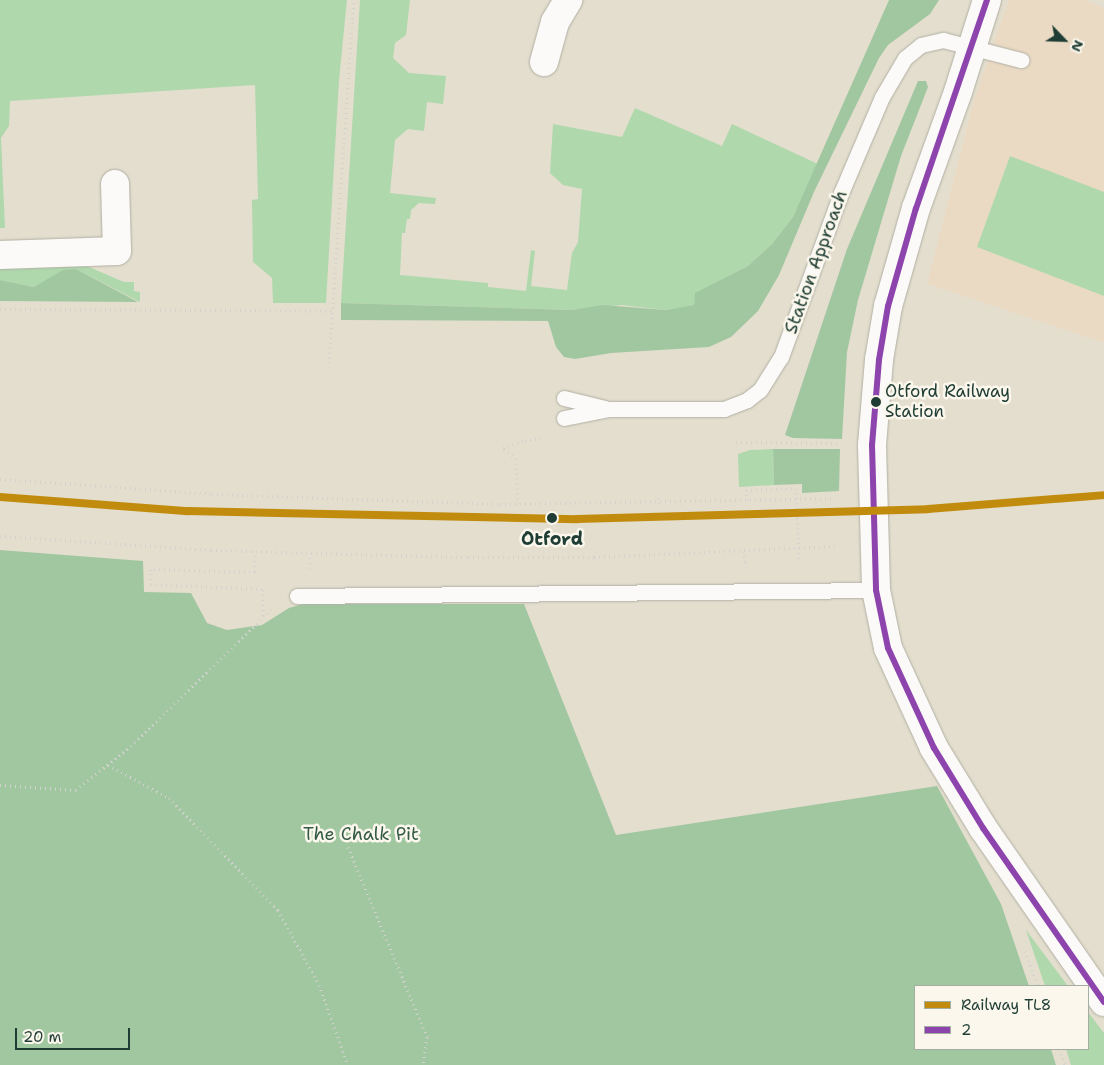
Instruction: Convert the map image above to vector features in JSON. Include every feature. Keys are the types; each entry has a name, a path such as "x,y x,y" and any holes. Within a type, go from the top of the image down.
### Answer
{"main road":[{"path":"544,62 555,22 568,0"},
{"path":"987,0 973,46 916,208 894,283 879,360 872,473 875,583 888,648 934,748 988,836 1104,1002"},
{"path":"0,255 117,251 115,184"}],"lane":[{"name":"Station Approach","path":"564,418 609,409 724,409 741,404 760,390 785,347 841,193 898,67 913,50 930,41 950,40 1021,60"},
{"name":"Station Approach","path":"564,398 609,409"},
{"path":"297,596 875,583"}],"path":[{"path":"329,362 342,135 354,0"},
{"path":"0,309 333,311"},
{"path":"518,504 516,459 503,448 525,440 553,438"},
{"path":"736,442 840,443"},
{"path":"0,479 212,494 518,504 658,503 834,498"},
{"path":"747,500 746,490 796,488 799,560"},
{"path":"658,495 658,503"},
{"path":"0,536 310,554 574,557 835,546"},
{"path":"255,551 255,572 151,568 151,584 263,589 263,616"},
{"path":"744,551 745,562 754,562"},
{"path":"303,572 309,572 310,554"},
{"path":"0,785 76,790 108,765 202,679 263,616 297,596"},
{"path":"108,765 169,798 278,910 319,986 348,1065"},
{"path":"348,847 428,1037 423,1065"},
{"path":"1060,1050 1065,1065"}],"shaded area":[{"path":"1009,0 1085,0 1104,8 1104,343 927,284 973,103"}],"green space":[{"path":"0,0 347,0 339,80 326,303 273,303 272,278 253,262 252,200 258,199 255,85 10,101 9,126 1,138 5,228 0,228"},
{"path":"360,0 410,0 406,35 395,43 393,58 409,73 446,76 443,104 427,102 424,131 408,129 395,140 390,193 436,198 435,204 419,203 411,210 410,219 407,219 405,233 402,233 400,275 488,283 488,287 526,291 531,250 535,251 531,286 567,290 572,253 578,242 582,189 563,185 550,173 553,124 622,137 635,108 722,146 732,124 818,164 793,217 772,244 748,266 696,293 694,305 666,310 621,305 572,310 341,303"},
{"path":"889,0 939,0 930,14 888,45 879,58 814,192 779,275 758,311 731,337 709,347 611,353 575,359 564,357 556,347 548,321 341,320 341,303 572,310 603,305 666,310 694,305 695,293 748,266 772,244 793,217"},
{"path":"918,81 926,81 928,87 901,156 858,300 847,352 842,439 793,438 785,435 847,249"},
{"path":"1010,156 1104,192 1104,296 977,247"},
{"path":"78,265 89,267 124,282 134,282 134,291 140,292 140,302 76,269 34,287 0,280 0,268"},
{"path":"76,269 138,302 0,301 0,280 34,287 63,270"},
{"path":"773,449 774,485 739,487 738,454 750,450"},
{"path":"773,449 840,449 839,491 802,493 802,484 774,485"},
{"name":"The Chalk Pit","path":"0,550 143,561 144,592 191,593 207,623 227,630 262,625 289,608 303,604 524,604 616,835 937,786 1001,904 1029,985 914,985 914,1050 1051,1050 1056,1065 0,1065"},
{"path":"1026,930 1067,985 1045,985"},
{"path":"1089,1013 1104,1033 1104,1065 1071,1065 1066,1050 1089,1050"}],"rail line":[{"name":"TL8","path":"0,497 188,511 577,519 928,509 1104,495"}],"transit line":[{"name":"2","path":"987,0 916,208 888,306 879,360 872,445 876,590 888,648 934,748 983,828 1104,1002"}],"place":[{"name":"Otford Railway Station","path":"876,402"},
{"name":"Otford","path":"552,518"}]}
